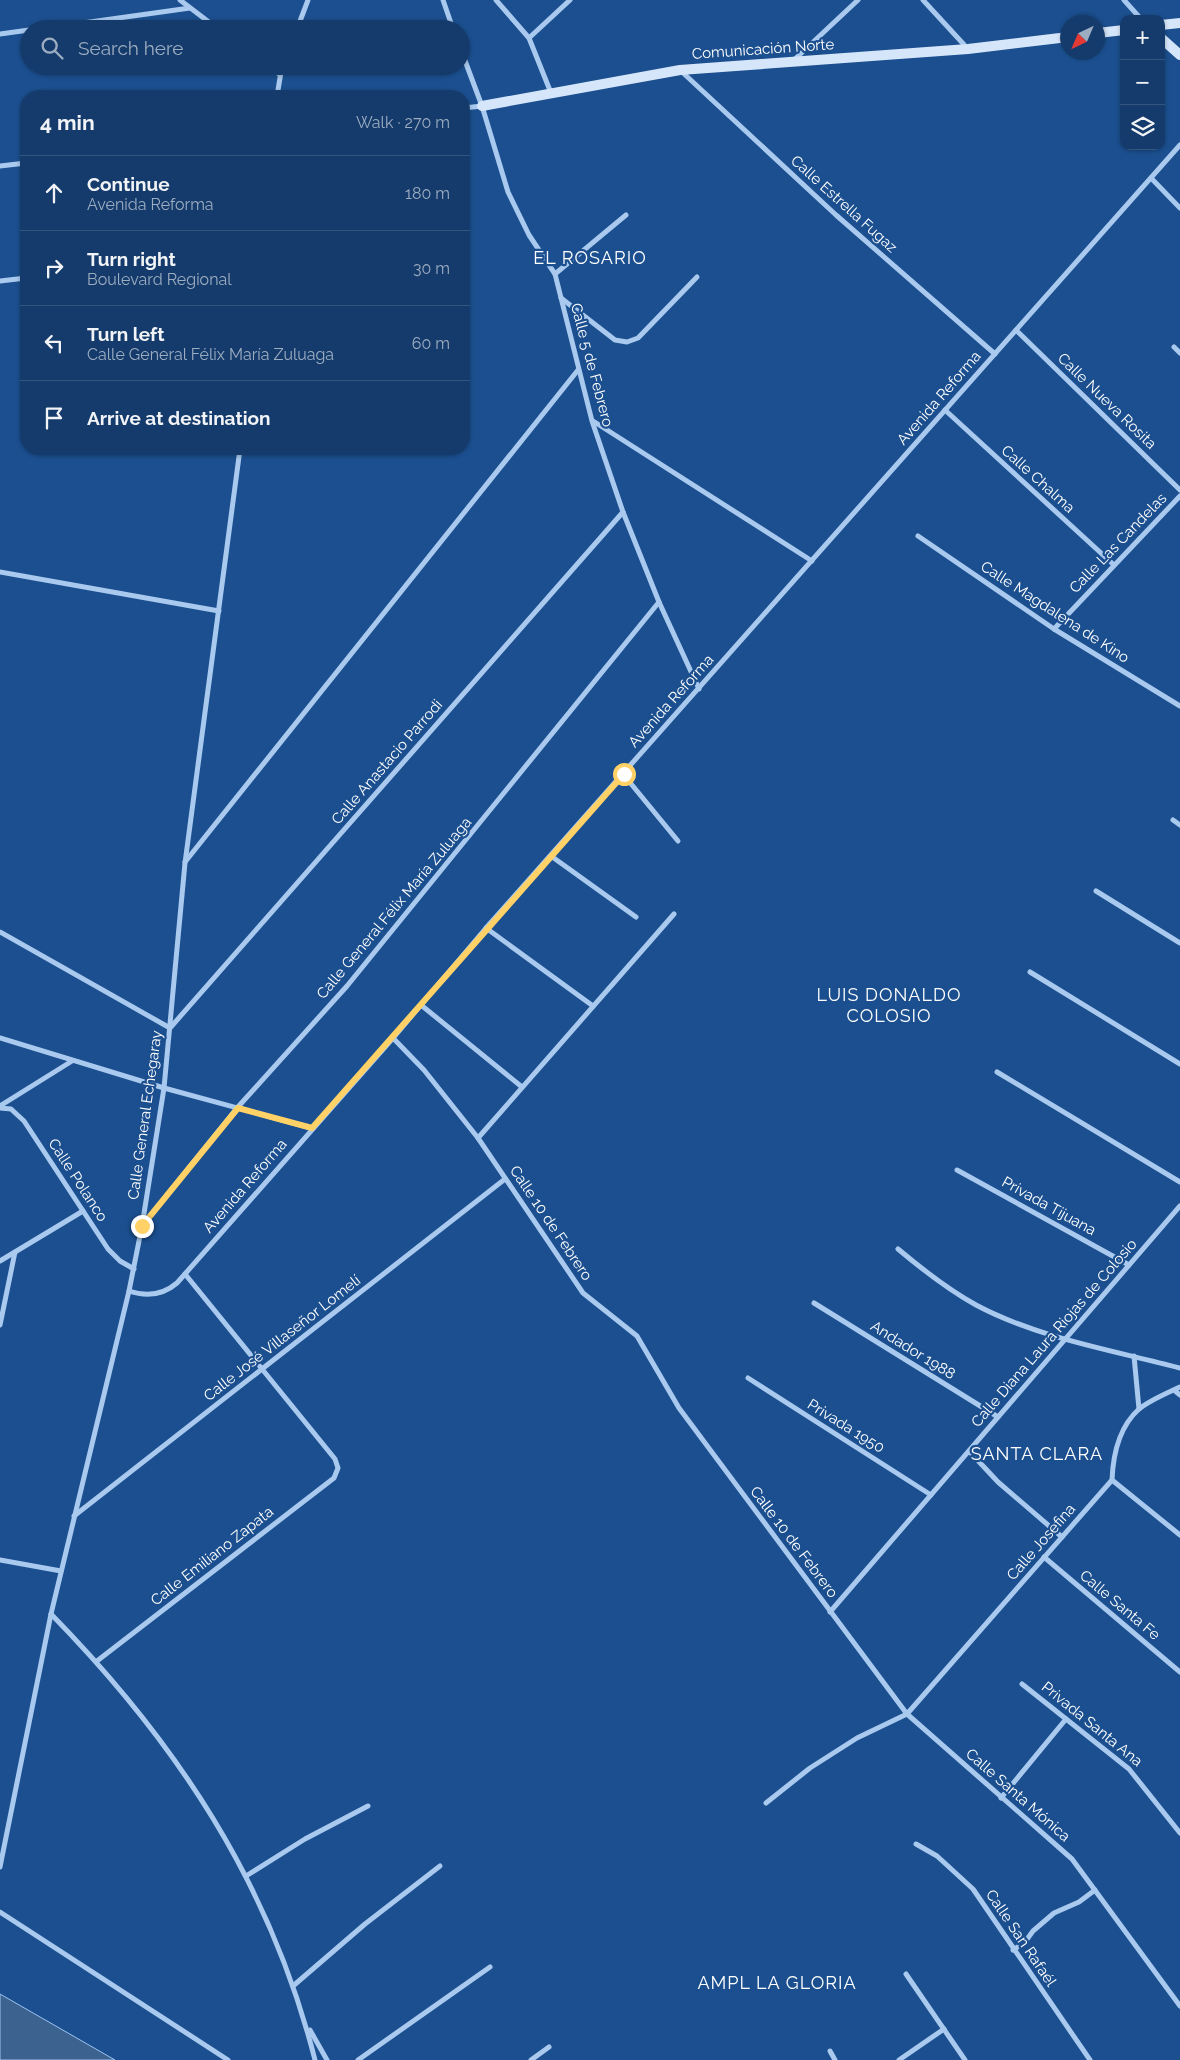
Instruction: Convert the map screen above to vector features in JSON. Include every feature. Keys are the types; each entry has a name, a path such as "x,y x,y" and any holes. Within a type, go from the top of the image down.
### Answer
{"street":[{"path":"180,0 206,20"},
{"path":"300,20 308,0"},
{"path":"443,0 451,20"},
{"path":"496,0 529,38 551,94"},
{"path":"529,38 570,0"},
{"path":"792,62 858,0"},
{"path":"923,0 968,49"},
{"path":"1124,0 1138,15"},
{"path":"104,20 190,8"},
{"path":"1165,25 1180,23"},
{"path":"1105,32 1120,30"},
{"path":"0,34 20,31"},
{"name":"Comunicación Norte","path":"470,107 680,70 968,49 1060,38"},
{"path":"1165,42 1180,55"},
{"name":"Calle Estrella Fugaz","path":"680,70 836,215 994,354"},
{"name":"Calle 5 de Febrero","path":"470,74 482,106 508,192 529,235 555,274 592,421 623,512 659,602 699,689"},
{"path":"278,90 279,75"},
{"name":"Avenida Reforma","path":"130,1291 142,1295 161,1293 172,1287 185,1274 393,1038 486,928 1180,145"},
{"path":"0,166 20,164"},
{"path":"1151,178 1180,208"},
{"path":"555,274 626,215"},
{"path":"560,298 615,340 627,342 638,338 697,277"},
{"path":"0,281 20,279"},
{"name":"Calle Nueva Rosita","path":"1016,330 1180,490"},
{"path":"1174,347 1180,353"},
{"path":"185,863 578,370"},
{"name":"Calle Chalma","path":"945,410 1114,565"},
{"path":"592,421 812,561"},
{"name":"Calle General Echegaray","path":"0,1867 51,1614 73,1516 130,1291 142,1226 164,1088 185,863 239,455"},
{"name":"Calle Las Candelas","path":"1054,629 1180,496"},
{"name":"Calle Anastacio Parrodi","path":"170,1028 623,512"},
{"name":"Calle Magdalena de Kino","path":"918,536 1054,629 1180,706"},
{"path":"0,572 219,611"},
{"name":"Calle General Félix María Zuluaga","path":"142,1226 238,1108 347,986 659,602"},
{"path":"624,774 678,841"},
{"path":"1173,820 1180,825"},
{"path":"551,856 636,917"},
{"path":"1096,891 1180,943"},
{"path":"478,1138 674,914"},
{"path":"486,928 593,1006"},
{"path":"0,932 170,1028"},
{"path":"1030,972 1180,1064"},
{"path":"421,1005 522,1087"},
{"path":"0,1038 164,1088 312,1128"},
{"name":"Calle 10 de Febrero","path":"393,1038 429,1076 478,1138 583,1293 637,1336 646,1348 669,1394 830,1612"},
{"path":"0,1107 72,1061"},
{"path":"997,1072 1180,1182"},
{"name":"Calle Polanco","path":"0,1107 11,1108 24,1121 108,1250 120,1261 134,1269"},
{"name":"Privada Tijuana","path":"957,1170 1129,1265"},
{"name":"Calle José Villaseñor Lomelí","path":"73,1516 505,1179"},
{"name":"Calle Diana Laura Riojas de Colosio","path":"830,1612 1180,1206"},
{"path":"0,1261 83,1211"},
{"path":"898,1249 935,1280 976,1305 1020,1324 1180,1368"},
{"path":"0,1325 15,1252"},
{"path":"185,1274 263,1369"},
{"name":"Andador 1988","path":"814,1303 998,1417"},
{"path":"1134,1356 1139,1409"},
{"name":"Calle Emiliano Zapata","path":"97,1661 334,1478 338,1468 335,1459 263,1369"},
{"name":"Privada 1950","path":"748,1378 932,1495"},
{"path":"1180,1387 1139,1409 1118,1441 1112,1480 1180,1535"},
{"path":"1174,1390 1180,1395"},
{"path":"969,1451 1005,1488 1062,1537"},
{"name":"Calle Josefina","path":"907,1714 1112,1480"},
{"name":"Calle Santa Fe","path":"1044,1557 1180,1672"},
{"path":"0,1560 61,1571"},
{"name":"Calle Santa Mónica","path":"830,1612 907,1714 1072,1859 1180,2006"},
{"path":"51,1614 97,1661 139,1711 178,1764 214,1819 246,1876 271,1930 306,2024 315,2060"},
{"name":"Privada Santa Ana","path":"1022,1684 1129,1768 1180,1833"},
{"path":"766,1803 810,1768 833,1753 857,1738 907,1714"},
{"path":"1001,1798 1066,1719"},
{"path":"246,1876 305,1839 368,1806"},
{"name":"Calle San Rafaél","path":"916,1844 937,1856 973,1889 1090,2060"},
{"path":"293,1986 364,1924 440,1866"},
{"path":"1013,1950 1026,1942 1033,1931 1054,1913 1079,1902 1095,1890"},
{"path":"0,1912 228,2060"},
{"path":"358,2060 490,1967"},
{"path":"906,1974 965,2060"},
{"path":"306,2024 327,2060"},
{"path":"899,2060 944,2029"},
{"path":"531,2060 549,2047"},
{"path":"830,2052 835,2060"}],"water":[{"path":"0,1994 115,2060 0,2060"}],"district":[{"name":"EL ROSARIO","path":"590,258"},
{"name":"LUIS DONALDO COLOSIO","path":"889,1005"},
{"name":"SANTA CLARA","path":"1037,1454"},
{"name":"AMPL LA GLORIA","path":"777,1983"}],"route":[{"path":"142,1226 238,1108 312,1128 393,1038 486,928 624,774"}]}
